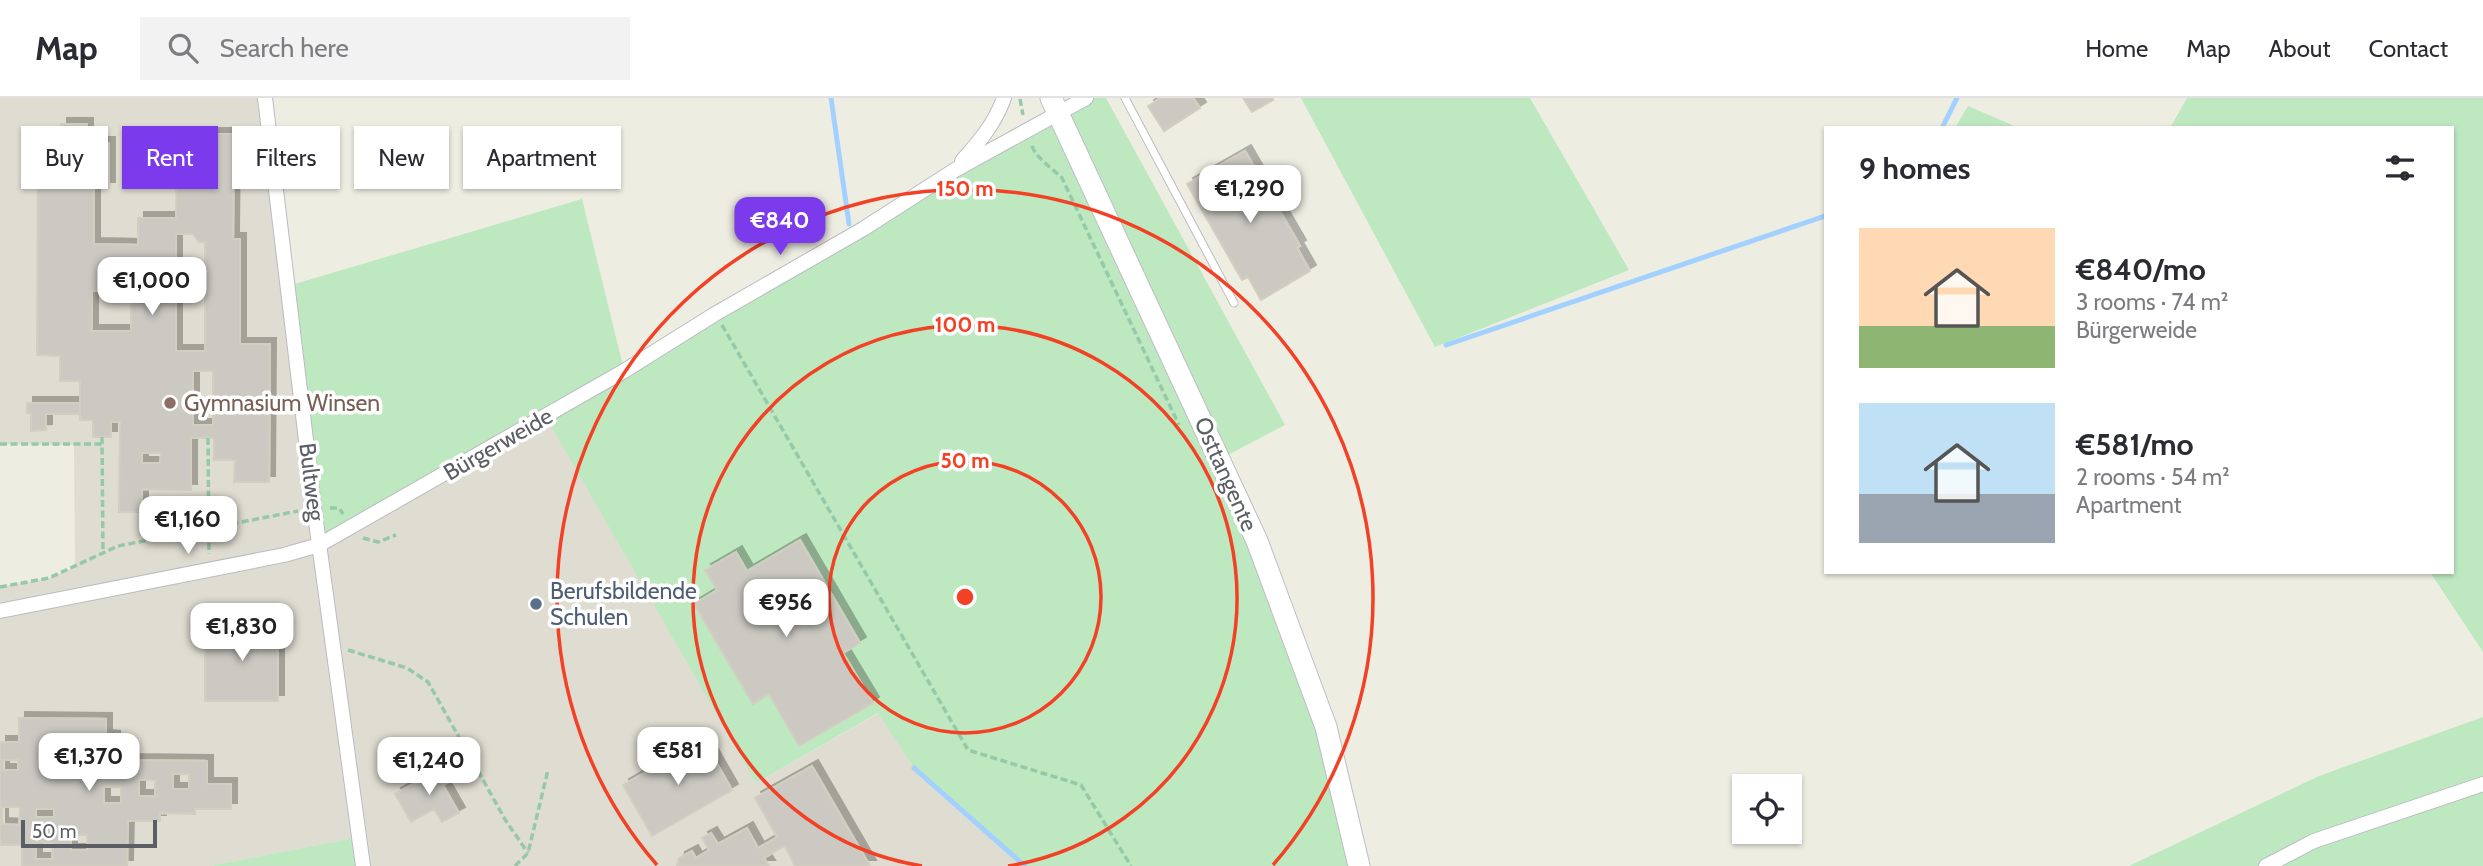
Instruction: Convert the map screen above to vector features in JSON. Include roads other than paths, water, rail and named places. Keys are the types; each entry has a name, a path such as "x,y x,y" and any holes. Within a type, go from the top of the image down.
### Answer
{"main road":[{"name":"Osttangente","path":"1054,106 1257,541 1326,727 1359,866"}],"street":[{"name":"Bultweg","path":"265,98 314,507 363,866"},
{"name":"Bürgerweide","path":"955,170 982,139 997,116 1004,98"},
{"name":"Bürgerweide","path":"0,611 284,555 319,545 546,416 863,229 955,170 1026,130 1054,106 1086,98"},
{"path":"2266,866 2314,841 2483,785"}],"lane":[{"path":"1125,98 1234,303"}],"waterway":[{"path":"831,98 849,224"},
{"path":"1943,126 1957,98"},
{"path":"1446,345 1824,216"},
{"path":"914,768 1025,866"}],"place":[{"name":"Gymnasium Winsen","path":"170,403"},
{"name":"Berufsbildende Schulen","path":"536,604"}]}
